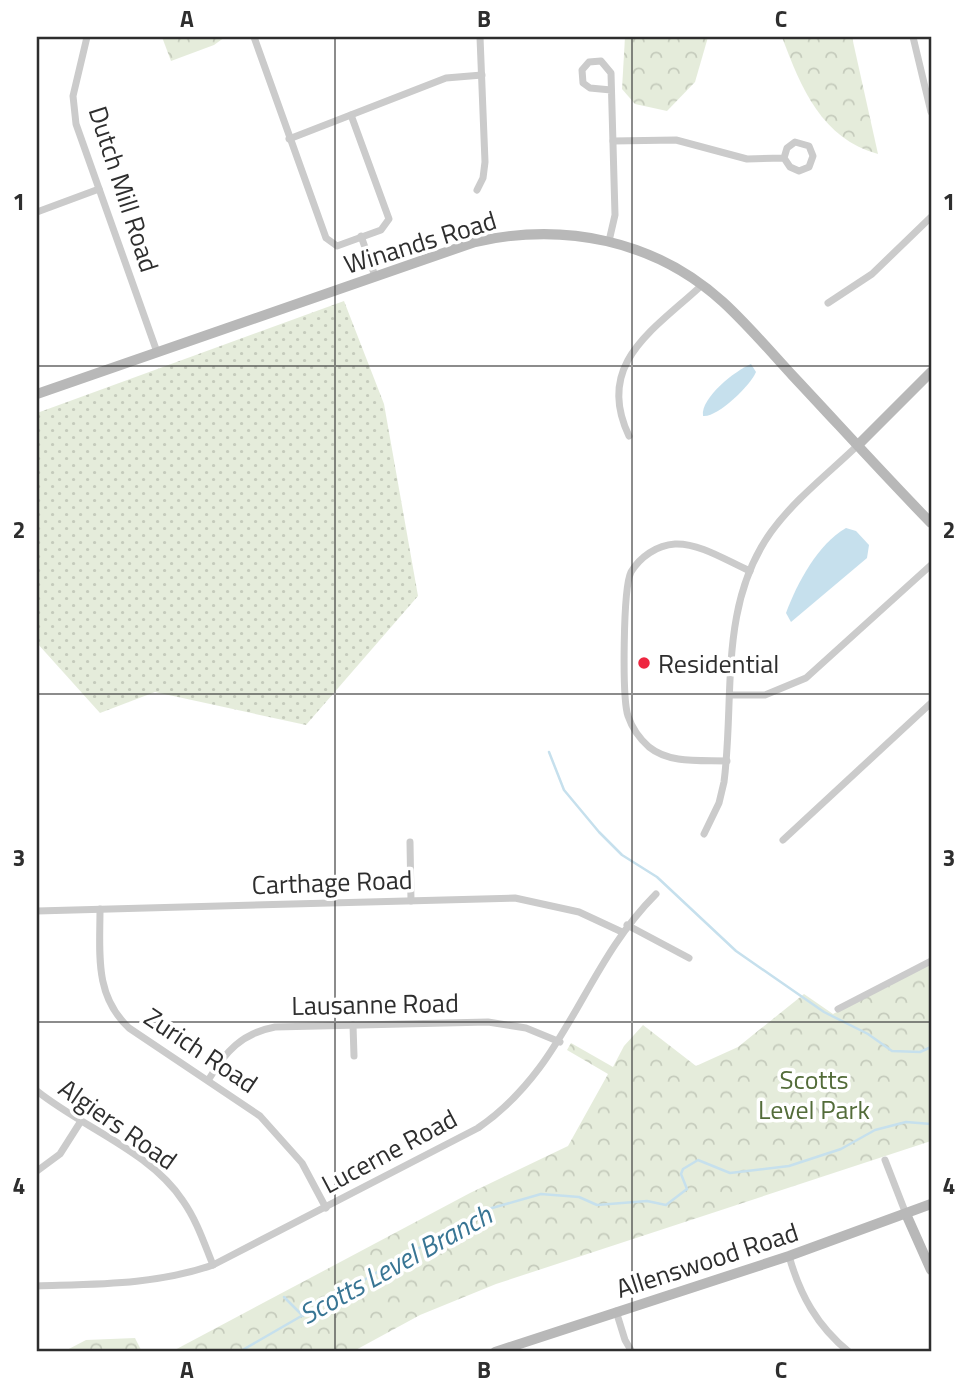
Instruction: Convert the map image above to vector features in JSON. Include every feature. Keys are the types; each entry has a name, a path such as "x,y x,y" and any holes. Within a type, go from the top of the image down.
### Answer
{"street":[{"name":"Dutch Mill Road","path":"88,37 75,82 74,110 157,352"},
{"path":"254,37 289,139 330,243 341,245 385,227 389,214 351,115"},
{"path":"477,190 485,170 480,37"},
{"path":"914,37 931,112"},
{"path":"609,241 615,215 611,73 606,64 589,62 582,70 583,83 590,88 611,90"},
{"path":"289,139 446,78 482,75"},
{"path":"613,141 676,140 747,159 784,158"},
{"path":"795,142 809,146 813,156 809,167 799,171 790,167 784,158 787,148 795,142"},
{"path":"37,212 99,189"},
{"path":"828,303 872,274 931,217"},
{"name":"Winands Road","path":"37,394 475,242 513,234 554,233 609,241 663,261 702,285 733,312 931,523"},
{"path":"361,236 375,276"},
{"path":"629,436 620,407 622,367 635,347 702,285"},
{"path":"704,834 719,803 727,761 732,632 750,571 780,521 931,372"},
{"path":"727,761 667,757 644,742 631,724 625,703 626,590 631,572 646,556 675,544 696,547 750,571"},
{"path":"730,695 765,695 806,678 931,565"},
{"path":"783,839 931,703"},
{"path":"410,842 411,901"},
{"name":"Lucerne Road","path":"37,1286 126,1283 173,1277 213,1265 455,1142 498,1115 527,1086 560,1042 625,928 656,894"},
{"name":"Carthage Road","path":"37,911 489,898 536,901 625,928 689,958"},
{"name":"Zurich Road","path":"100,909 100,970 102,985 112,1009 129,1028 244,1103 281,1137 302,1163 326,1208"},
{"path":"838,1009 931,961"},
{"name":"Lausanne Road","path":"209,1079 231,1048 262,1030 488,1022 526,1028 560,1042"},
{"path":"354,1025 354,1056"},
{"name":"Algiers Road","path":"37,1091 141,1161 170,1185 199,1229 213,1265"},
{"path":"37,1171 60,1154 81,1121"},
{"path":"885,1160 931,1270"},
{"name":"Allenswood Road","path":"495,1352 789,1255 931,1204"},
{"path":"789,1255 796,1281 812,1313 849,1352"},
{"path":"616,1311 625,1340 632,1352"}],"green space":[{"path":"162,37 225,37 214,45 171,61"},
{"path":"625,37 708,37 695,82 667,111 635,104 622,89"},
{"path":"782,37 852,37 878,154 842,137 828,124 816,109 797,75"},
{"path":"344,301 384,404 418,596 306,725 155,692 100,713 37,643 37,413"},
{"name":"Scotts Level Park","path":"931,963 931,1141 496,1284 420,1315 352,1352 171,1352 470,1193 568,1146 608,1074 567,1050 571,1043 613,1067 624,1046 643,1025 696,1066 738,1047 804,994 833,1014"},
{"path":"135,1338 142,1352 63,1352 86,1340"}],"water":[{"path":"751,364 756,372 741,392 716,412 703,416 707,401 713,393 728,378"},
{"path":"846,528 856,531 869,545 867,558 791,622 786,613 802,577 826,544"}],"waterway":[{"path":"549,752 564,790 599,832 622,855 657,877 736,951 824,1012 868,1034 892,1051 920,1052 931,1047"},
{"name":"Scotts Level Branch","path":"239,1352 485,1210 541,1194 579,1197 597,1205 647,1201 666,1205 687,1189 681,1174 683,1169 698,1160 730,1173 789,1166 841,1149 875,1130 906,1122 931,1124"},
{"path":"284,1297 303,1316"}],"place":[{"name":"Residential","path":"644,663"}]}
